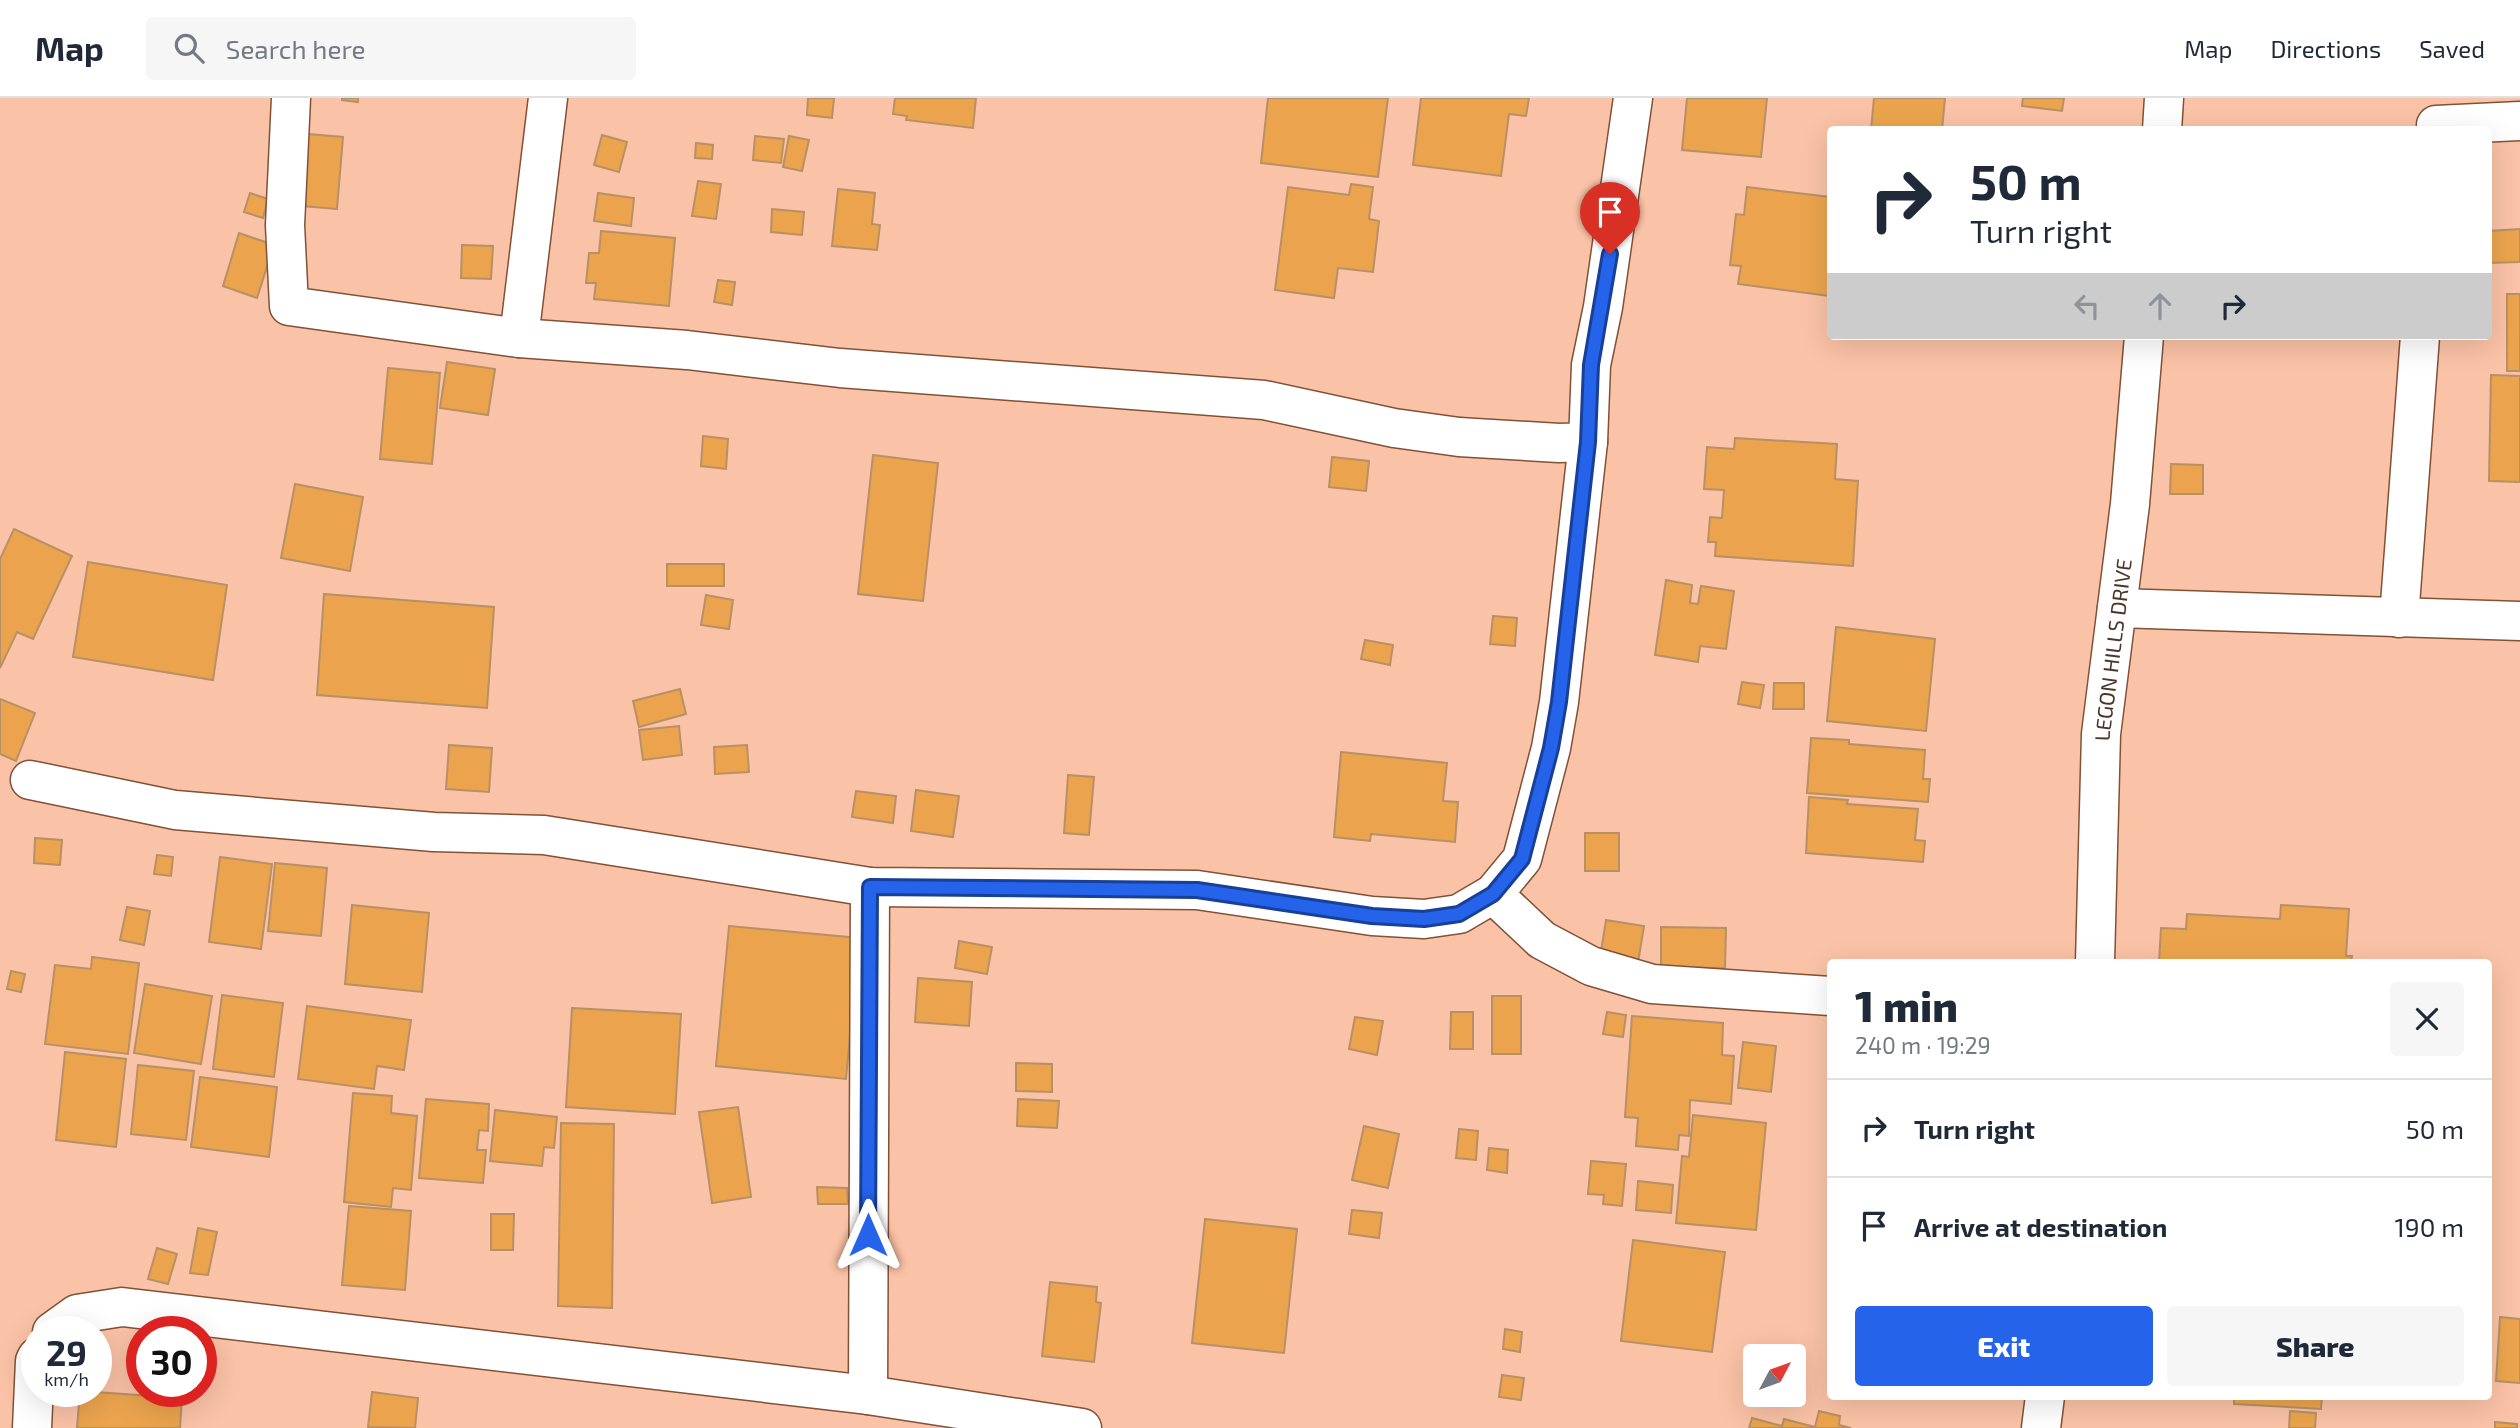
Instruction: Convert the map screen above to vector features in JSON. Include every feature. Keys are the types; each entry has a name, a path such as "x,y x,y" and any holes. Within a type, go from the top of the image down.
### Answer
{"street":[{"path":"291,98 285,225 289,306 519,338 687,350 840,368 1264,400 1394,428 1459,437 1559,443 1588,442"},
{"path":"519,338 548,98"},
{"path":"30,780 175,810 434,832 544,835 870,887 1197,890 1372,916 1424,919 1459,914 1493,894 1522,859 1551,748 1559,702 1588,442 1591,365 1603,307 1633,98"},
{"path":"2162,126 2164,98"},
{"path":"2436,117 2520,121"},
{"name":"LEGON HILLS DRIVE","path":"2095,959 2101,734 2130,504 2144,340"},
{"path":"2399,618 2420,340"},
{"path":"2117,608 2520,621"},
{"path":"868,1395 870,887"},
{"path":"1493,894 1542,940 1591,966 1652,984 1827,996"},
{"path":"74,1316 122,1307 868,1395 1082,1428"},
{"path":"2041,1428 2044,1400"},
{"path":"32,1428 33,1407"}],"building":[{"path":"358,98 358,102 342,100"},
{"path":"808,98 834,98 832,118 807,115"},
{"path":"895,98 976,98 973,128 906,120 907,116 893,114"},
{"path":"1268,98 1388,98 1378,177 1261,163"},
{"path":"1421,98 1529,98 1526,116 1509,114 1501,176 1413,165"},
{"path":"1687,98 1767,98 1761,157 1682,150"},
{"path":"1874,98 1945,98 1942,126 1871,126"},
{"path":"2023,98 2064,98 2062,111 2022,106"},
{"path":"308,134 343,137 337,209 302,206"},
{"path":"602,135 627,142 619,172 594,165"},
{"path":"755,136 784,139 781,163 753,160"},
{"path":"789,136 809,140 802,171 783,167"},
{"path":"696,143 713,145 712,159 695,158"},
{"path":"698,181 721,184 716,219 692,216"},
{"path":"1351,184 1373,187 1369,219 1379,221 1373,272 1338,268 1334,298 1275,290 1288,187 1349,195"},
{"path":"1747,187 1827,197 1827,296 1738,284 1741,266 1730,265 1736,214 1744,215"},
{"path":"838,189 875,193 872,224 880,225 877,250 832,246"},
{"path":"250,193 268,199 263,218 244,212"},
{"path":"598,193 634,198 631,226 594,221"},
{"path":"772,209 804,212 802,235 771,232"},
{"path":"2520,229 2520,262 2492,263 2492,231"},
{"path":"601,231 675,238 669,306 594,299 596,283 586,283 589,253 599,253"},
{"path":"239,233 274,245 257,298 223,286"},
{"path":"462,245 493,246 491,279 461,278"},
{"path":"718,280 735,282 732,305 714,302"},
{"path":"2507,294 2520,294 2520,371 2507,371"},
{"path":"447,362 495,369 488,415 440,408"},
{"path":"388,368 440,373 432,464 380,459"},
{"path":"2491,375 2520,376 2520,482 2489,481"},
{"path":"703,436 728,439 726,469 701,466"},
{"path":"1735,438 1837,444 1835,479 1858,481 1853,566 1715,556 1716,542 1708,542 1710,517 1722,518 1724,490 1704,489 1707,447 1734,449"},
{"path":"873,455 938,463 923,601 858,594"},
{"path":"1332,457 1369,461 1366,491 1329,487"},
{"path":"2171,464 2203,465 2203,494 2170,494"},
{"path":"295,484 363,497 350,571 281,558"},
{"path":"14,529 72,556 33,639 17,632 0,668 0,559"},
{"path":"88,562 227,585 213,680 73,657"},
{"path":"667,564 724,564 724,586 667,586"},
{"path":"1666,580 1692,585 1690,603 1698,604 1701,586 1734,591 1726,649 1700,646 1698,662 1655,655"},
{"path":"324,594 494,607 487,708 317,695"},
{"path":"706,595 733,600 729,629 701,625"},
{"path":"1493,616 1517,618 1515,646 1490,644"},
{"path":"1836,627 1935,639 1926,731 1827,721"},
{"path":"1365,640 1393,645 1390,665 1361,659"},
{"path":"1742,682 1764,685 1760,708 1738,704"},
{"path":"1774,683 1804,683 1804,709 1773,709"},
{"path":"680,689 686,714 639,727 633,701"},
{"path":"0,699 35,713 16,761 0,754"},
{"path":"679,726 682,755 643,760 639,730"},
{"path":"1811,738 1925,750 1923,779 1930,779 1928,802 1807,793"},
{"path":"449,745 492,748 489,792 446,789"},
{"path":"747,745 749,772 715,774 714,747"},
{"path":"1341,752 1447,763 1443,801 1458,802 1455,842 1371,834 1370,841 1334,837"},
{"path":"1068,775 1094,777 1089,835 1064,833"},
{"path":"916,790 959,796 953,837 911,831"},
{"path":"856,791 896,796 893,823 852,817"},
{"path":"1809,797 1848,800 1847,804 1918,809 1915,840 1925,841 1923,862 1806,853"},
{"path":"1585,833 1619,833 1619,871 1585,871"},
{"path":"35,838 62,840 60,865 34,863"},
{"path":"157,855 173,857 171,876 154,874"},
{"path":"220,857 272,864 261,949 209,942"},
{"path":"275,863 327,868 321,936 268,931"},
{"path":"352,905 429,913 422,992 345,984"},
{"path":"2281,905 2349,909 2346,956 2352,956 2352,959 2159,959 2161,928 2186,929 2187,914 2280,919"},
{"path":"127,907 150,911 144,945 120,940"},
{"path":"1606,920 1644,926 1637,969 1599,964"},
{"path":"729,926 859,938 846,1079 716,1066"},
{"path":"1661,927 1726,928 1725,968 1661,967"},
{"path":"959,941 992,947 987,974 955,968"},
{"path":"92,957 139,963 128,1054 45,1044 55,965 91,969"},
{"path":"11,971 25,974 21,992 7,989"},
{"path":"918,978 972,982 969,1026 915,1022"},
{"path":"145,984 212,996 201,1064 134,1053"},
{"path":"222,995 283,1003 274,1077 213,1069"},
{"path":"1492,996 1521,996 1521,1054 1492,1054"},
{"path":"307,1006 411,1020 404,1070 377,1066 374,1089 298,1079"},
{"path":"572,1008 681,1014 675,1114 566,1107"},
{"path":"1451,1012 1473,1012 1473,1049 1450,1049"},
{"path":"1607,1012 1626,1015 1623,1037 1603,1034"},
{"path":"1632,1016 1723,1023 1722,1055 1734,1056 1731,1104 1690,1100 1689,1136 1679,1135 1678,1150 1636,1146 1638,1118 1625,1117"},
{"path":"1355,1017 1383,1021 1377,1055 1349,1049"},
{"path":"1743,1042 1776,1046 1771,1092 1738,1088"},
{"path":"65,1052 126,1059 116,1147 56,1140"},
{"path":"1016,1063 1052,1064 1052,1092 1016,1091"},
{"path":"138,1065 194,1071 186,1140 131,1134"},
{"path":"200,1077 277,1087 269,1157 191,1147"},
{"path":"353,1093 392,1096 391,1113 417,1116 411,1190 393,1188 391,1207 344,1202"},
{"path":"426,1099 489,1104 488,1131 479,1130 477,1150 486,1150 483,1183 419,1178"},
{"path":"1018,1099 1059,1101 1057,1128 1017,1126"},
{"path":"738,1107 751,1197 712,1203 699,1112"},
{"path":"495,1110 557,1117 554,1148 544,1147 542,1166 490,1161"},
{"path":"1693,1115 1766,1123 1756,1230 1676,1223 1682,1156 1689,1157"},
{"path":"561,1123 614,1124 612,1308 558,1306"},
{"path":"1364,1126 1399,1134 1388,1188 1352,1180"},
{"path":"1459,1129 1478,1131 1476,1160 1456,1158"},
{"path":"1489,1148 1508,1150 1507,1173 1487,1170"},
{"path":"1591,1161 1626,1164 1622,1206 1603,1204 1604,1195 1588,1194"},
{"path":"1638,1181 1673,1185 1671,1213 1636,1210"},
{"path":"817,1187 847,1188 848,1204 818,1204"},
{"path":"349,1206 411,1211 405,1290 342,1285"},
{"path":"1352,1210 1382,1213 1379,1238 1349,1234"},
{"path":"491,1214 514,1214 513,1250 491,1250"},
{"path":"1205,1219 1297,1229 1284,1353 1192,1343"},
{"path":"198,1228 217,1232 208,1275 190,1273"},
{"path":"1633,1240 1725,1252 1712,1352 1621,1341"},
{"path":"157,1248 177,1254 168,1284 148,1279"},
{"path":"1050,1282 1097,1287 1096,1302 1101,1303 1094,1362 1042,1356"},
{"path":"2500,1317 2520,1319 2520,1383 2496,1381"},
{"path":"1505,1329 1522,1332 1520,1352 1503,1349"},
{"path":"1502,1375 1524,1378 1521,1400 1499,1397"},
{"path":"372,1392 418,1398 415,1428 368,1427"},
{"path":"112,1393 126,1394 126,1407 181,1407 180,1428 77,1428 79,1407 112,1407"},
{"path":"2234,1400 2322,1400 2321,1409 2234,1404"},
{"path":"1819,1411 1840,1416 1839,1425 1851,1428 1749,1428 1752,1418 1782,1426 1784,1419 1815,1427"},
{"path":"2290,1411 2316,1413 2315,1428 2289,1428"},
{"path":"2495,1422 2517,1424 2517,1428 2495,1428"}],"route":[{"path":"868,1235 870,887 1197,890 1372,916 1424,919 1459,914 1493,894 1522,859 1551,748 1559,702 1588,442 1591,365 1610,254"}]}
